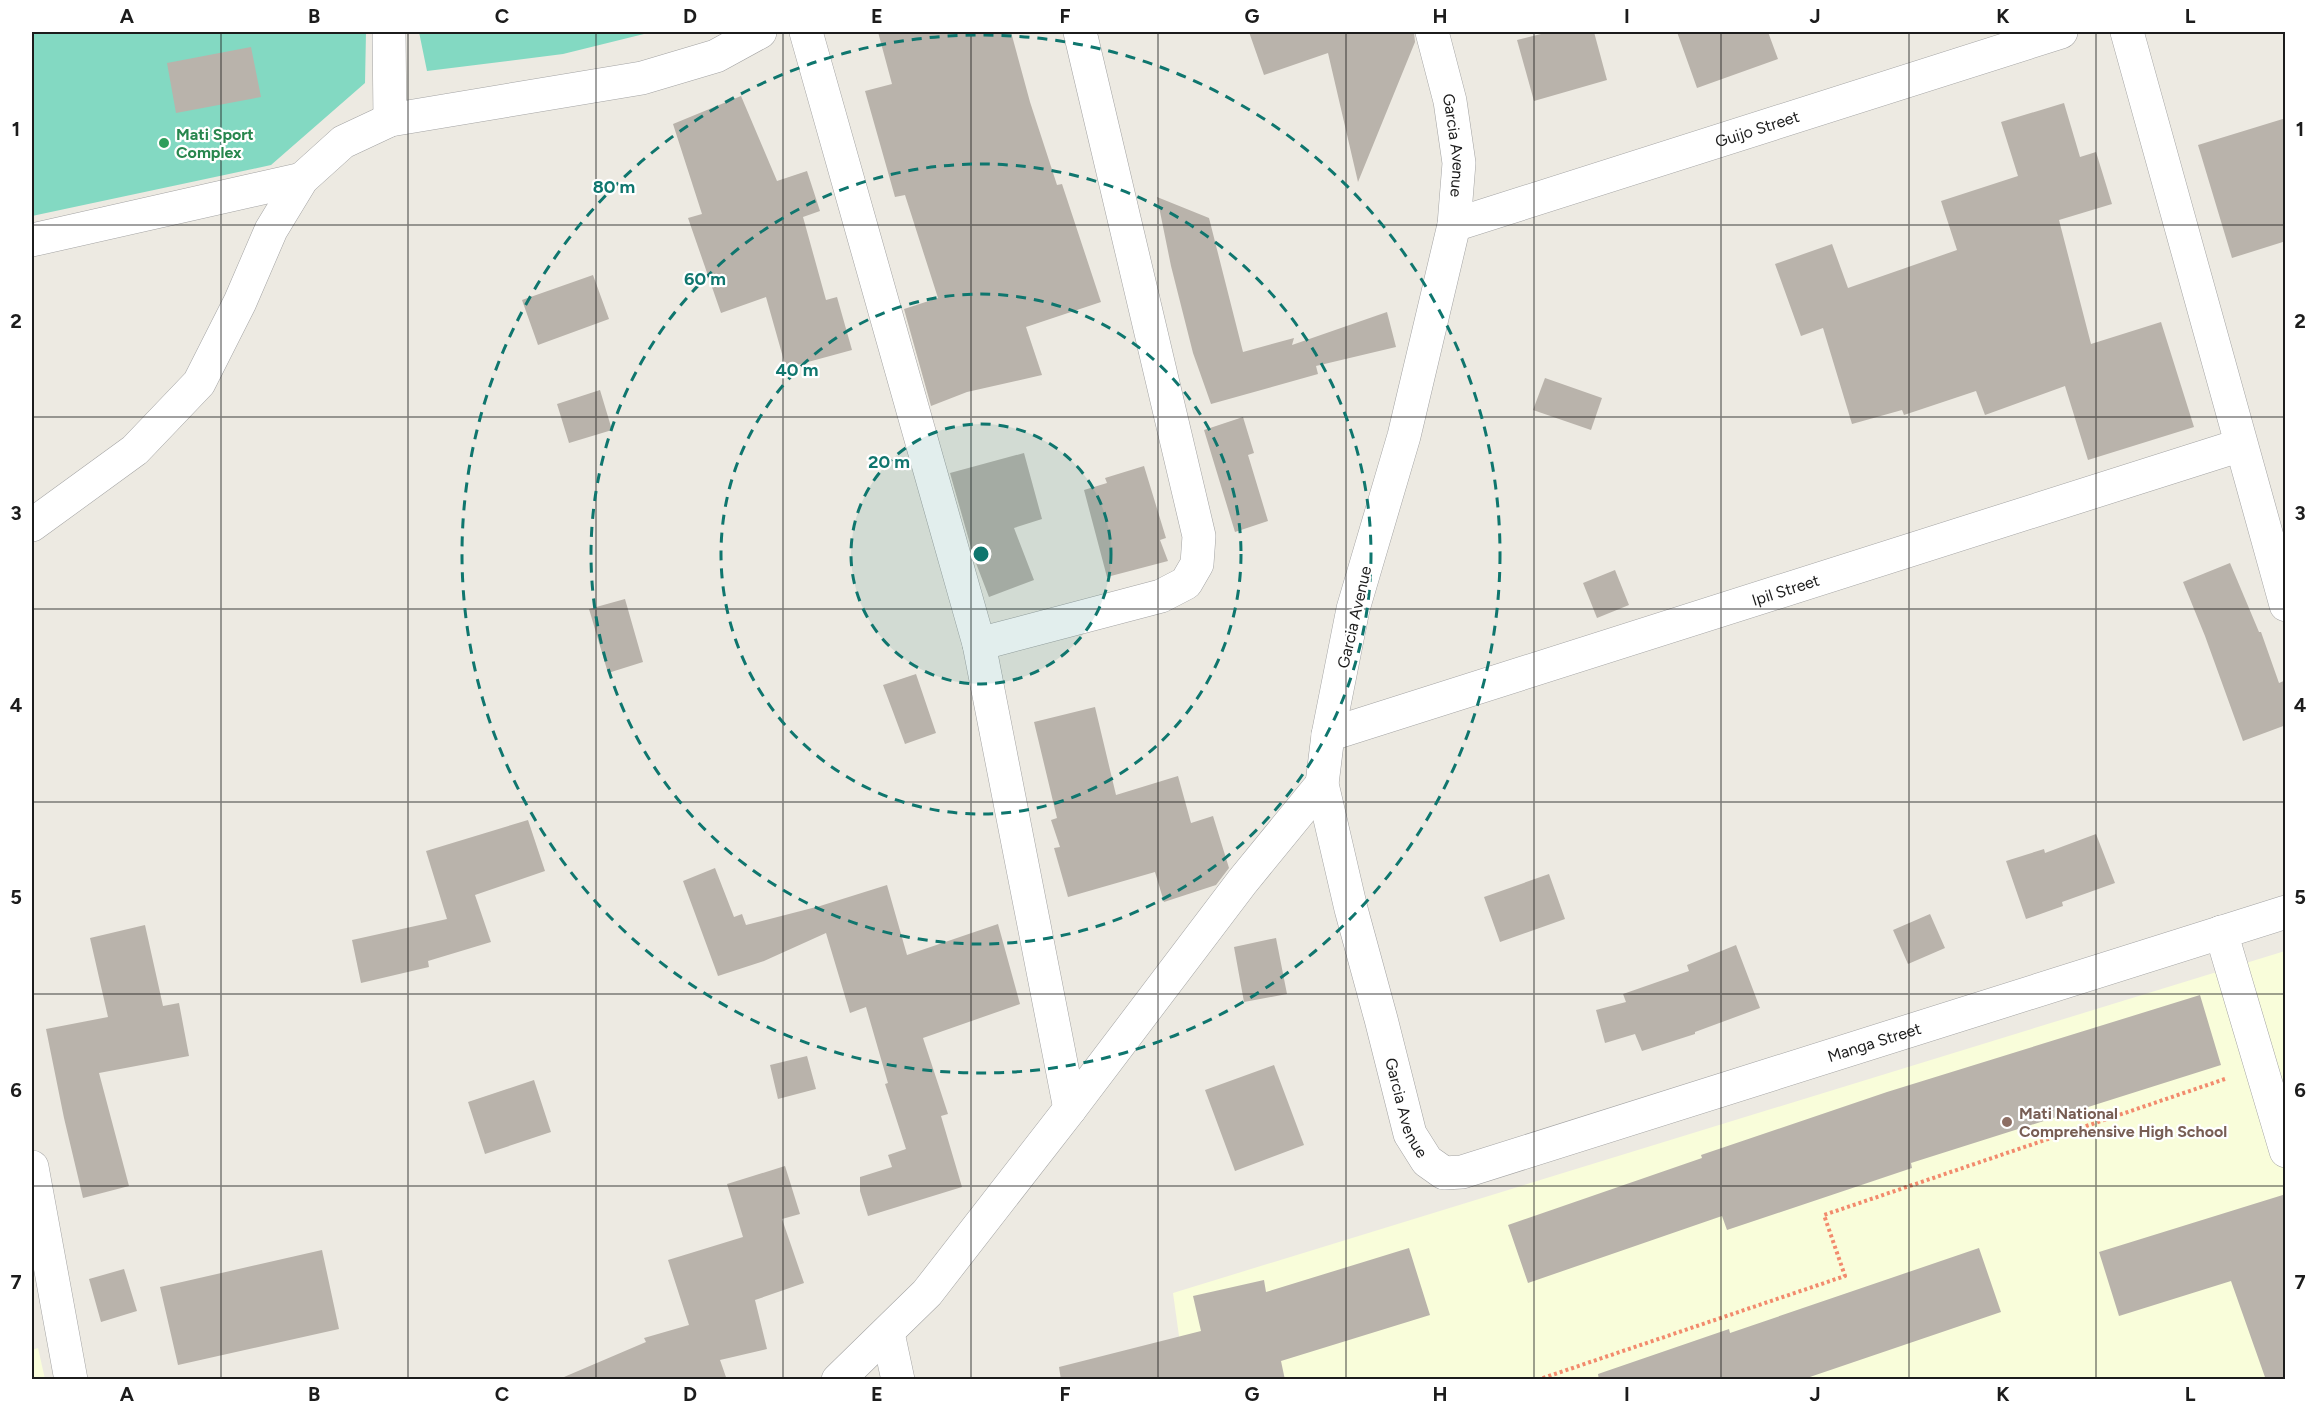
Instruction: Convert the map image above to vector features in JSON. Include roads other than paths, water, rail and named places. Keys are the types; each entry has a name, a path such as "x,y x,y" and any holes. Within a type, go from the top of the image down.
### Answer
{"street":[{"path":"389,32 390,120"},
{"path":"32,525 135,450 199,383 240,302 271,230 302,178 343,142 390,120 642,78 716,56 760,32"},
{"path":"806,32 978,644 1070,1108"},
{"path":"978,644 1161,596 1186,582 1197,564 1199,536 1080,32"},
{"name":"Garcia Avenue","path":"1432,32 1450,101 1459,163 1454,225 1404,436 1353,609 1328,735 1322,783 1351,909 1410,1134 1427,1161 1444,1173 1462,1172"},
{"name":"Guijo Street","path":"1454,225 2061,32"},
{"path":"2127,32 2286,605"},
{"path":"32,240 302,178"},
{"name":"Ipil Street","path":"1328,735 2241,445"},
{"path":"838,1380 927,1293 1242,882 1322,783"},
{"name":"Manga Street","path":"1462,1172 2286,912"},
{"path":"2221,932 2285,1148"},
{"path":"32,1167 71,1380"},
{"path":"888,1333 898,1380"}],"place":[{"name":"Mati Sport Complex","path":"164,143"},
{"name":"Mati National Comprehensive High School","path":"2007,1122"}]}
